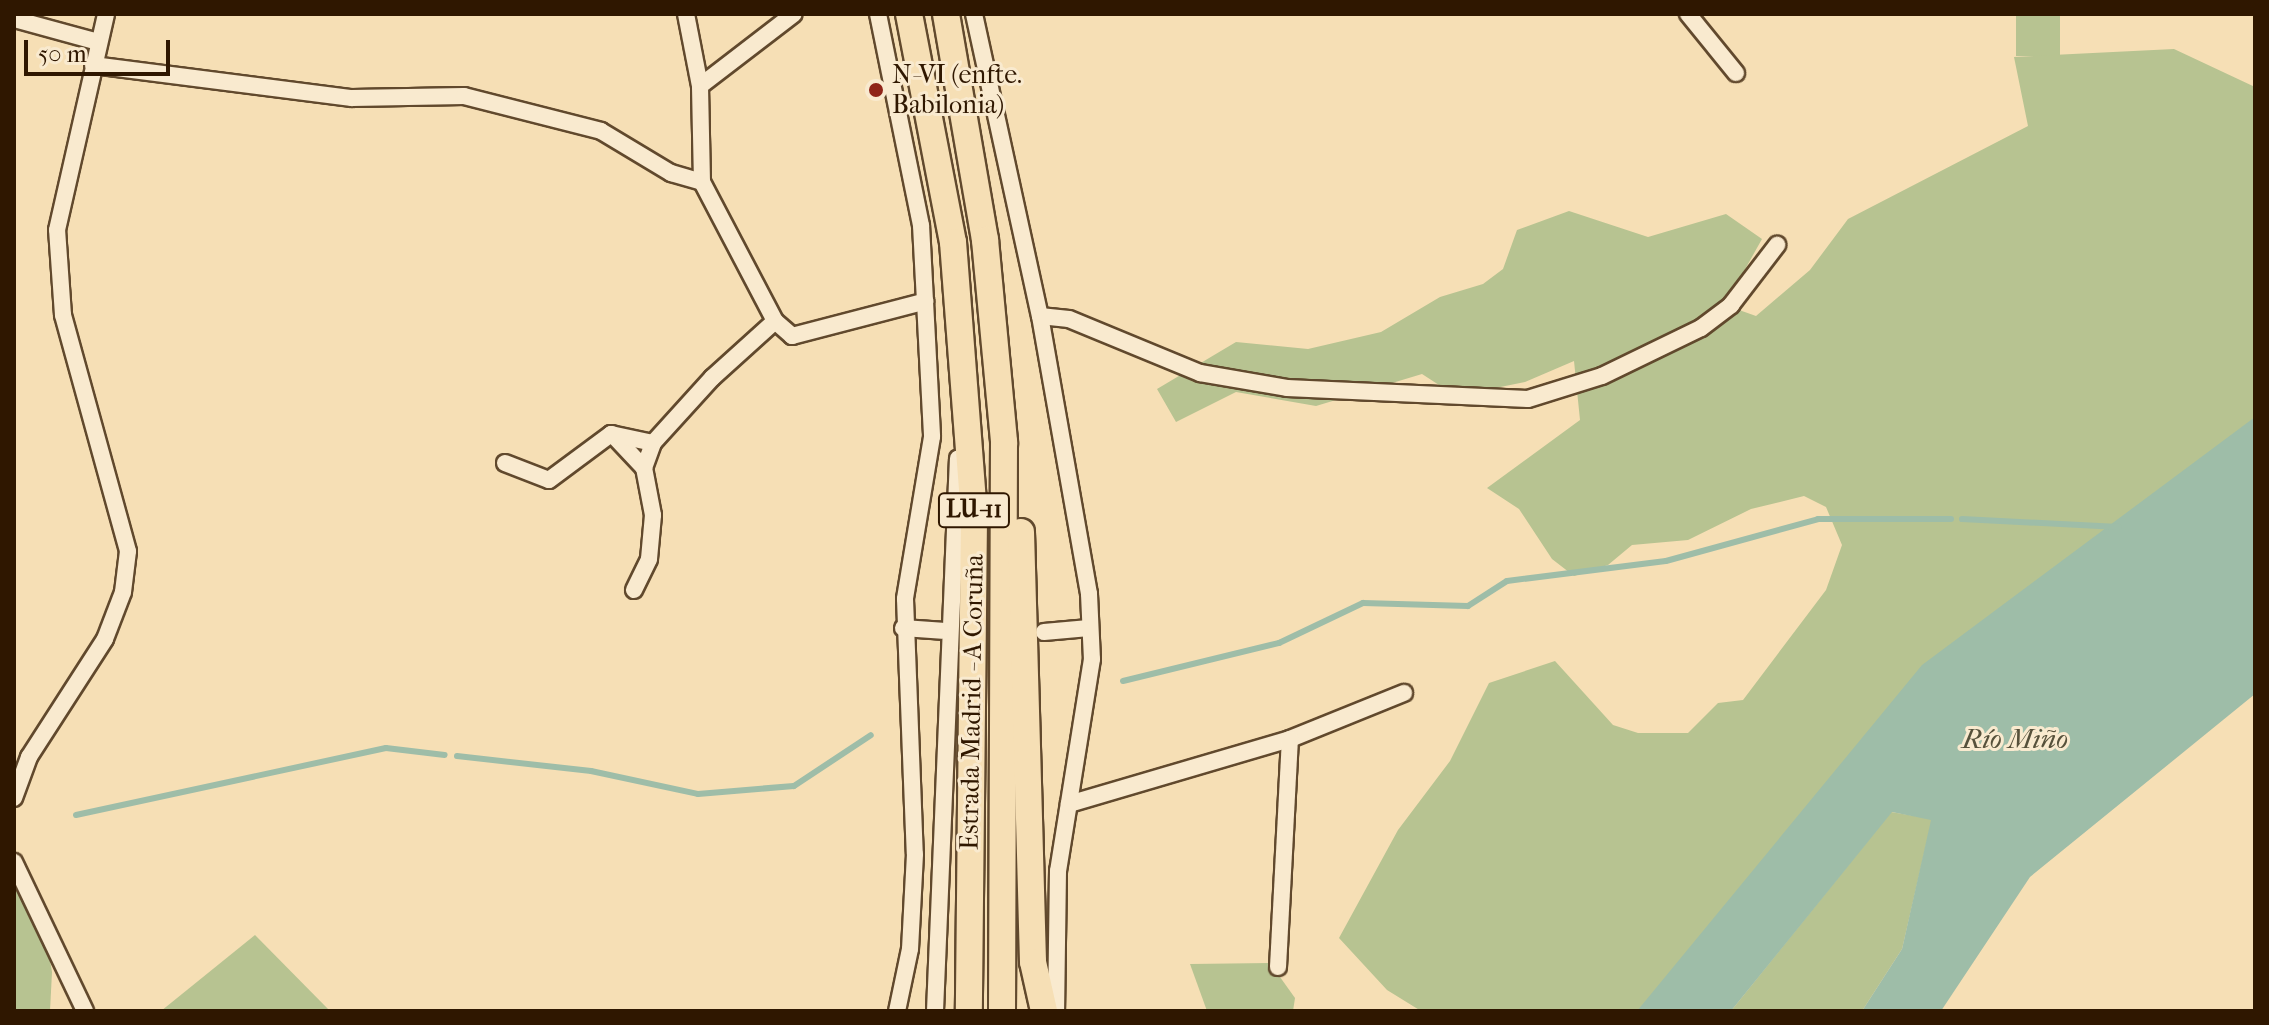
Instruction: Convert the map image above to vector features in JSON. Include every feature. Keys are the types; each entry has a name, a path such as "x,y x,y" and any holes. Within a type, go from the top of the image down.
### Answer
{"highway":[{"name":"Estrada Madrid - A Coruña","path":"909,14 953,242 974,517 969,1011"},
{"name":"Estrada Madrid - A Coruña","path":"946,14 966,109 1004,442 1002,1011"},
{"path":"966,109 991,205 1008,310 1019,462 1033,962 1044,1011"}],"street":[{"path":"14,798 29,757 105,639 123,592 128,551 63,315 57,230 106,14"},
{"path":"686,14 700,86 702,182 775,321 792,336 926,301"},
{"path":"700,86 794,14"},
{"path":"878,14 921,225 932,437 903,628 915,854 910,949 897,1011"},
{"path":"974,14 1040,316 1089,594 1092,659 1058,871 1056,1011"},
{"path":"1688,14 1736,73"},
{"path":"14,19 98,42"},
{"path":"93,65 352,98 464,96 601,131 671,173 702,182"},
{"path":"1040,316 1069,319 1200,373 1273,385 1396,398 1528,399 1602,376 1701,328 1731,305 1777,245"},
{"path":"634,590 649,559 653,515 644,468 653,443 775,321"},
{"path":"935,1011 957,568 960,324"},
{"path":"505,463 549,480 611,434 653,443"},
{"path":"611,434 644,468"},
{"path":"903,628 942,631"},
{"path":"1044,632 1089,628"},
{"path":"1069,804 1290,739 1404,693"},
{"path":"1278,967 1290,739"},
{"path":"14,862 85,1011"}],"shaded area":[{"path":"2016,14 2060,14 2060,56 2016,56"},
{"path":"2174,49 2255,87 2255,447 1647,1011 1421,1011 1387,990 1339,938 1398,830 1450,761 1489,683 1555,661 1613,725 1638,733 1688,733 1718,703 1743,700 1826,590 1842,545 1826,507 1804,496 1751,509 1688,540 1632,545 1608,565 1574,576 1552,559 1519,509 1487,488 1580,420 1574,361 1525,382 1456,396 1422,374 1316,406 1236,392 1176,422 1157,389 1236,342 1308,349 1381,332 1440,297 1483,284 1503,269 1517,230 1569,211 1648,237 1726,214 1762,239 1725,305 1756,316 1810,270 1848,219 2028,126 2014,57"},
{"path":"1891,812 1932,819 1902,949 1862,1011 1731,1011"},
{"path":"14,861 43,920 52,972 50,1011 14,1011"},
{"path":"255,935 330,1011 161,1011"},
{"path":"1270,963 1295,998 1293,1011 1207,1011 1190,964"}],"water":[{"name":"Río Miño","path":"2255,417 2255,694 2030,877 1941,1011 1862,1011 1902,949 1931,820 1892,812 1731,1011 1637,1011 1922,665"}],"waterway":[{"path":"1123,681 1279,643 1363,603 1468,606 1507,581 1666,561 1818,519 1951,519"},
{"path":"1962,519 2119,527"},
{"path":"457,756 591,771 698,794 794,786 871,735"},
{"path":"76,815 386,748 445,755"}],"place":[{"name":"N-VI (enfte. Babilonia)","path":"876,90"}]}
